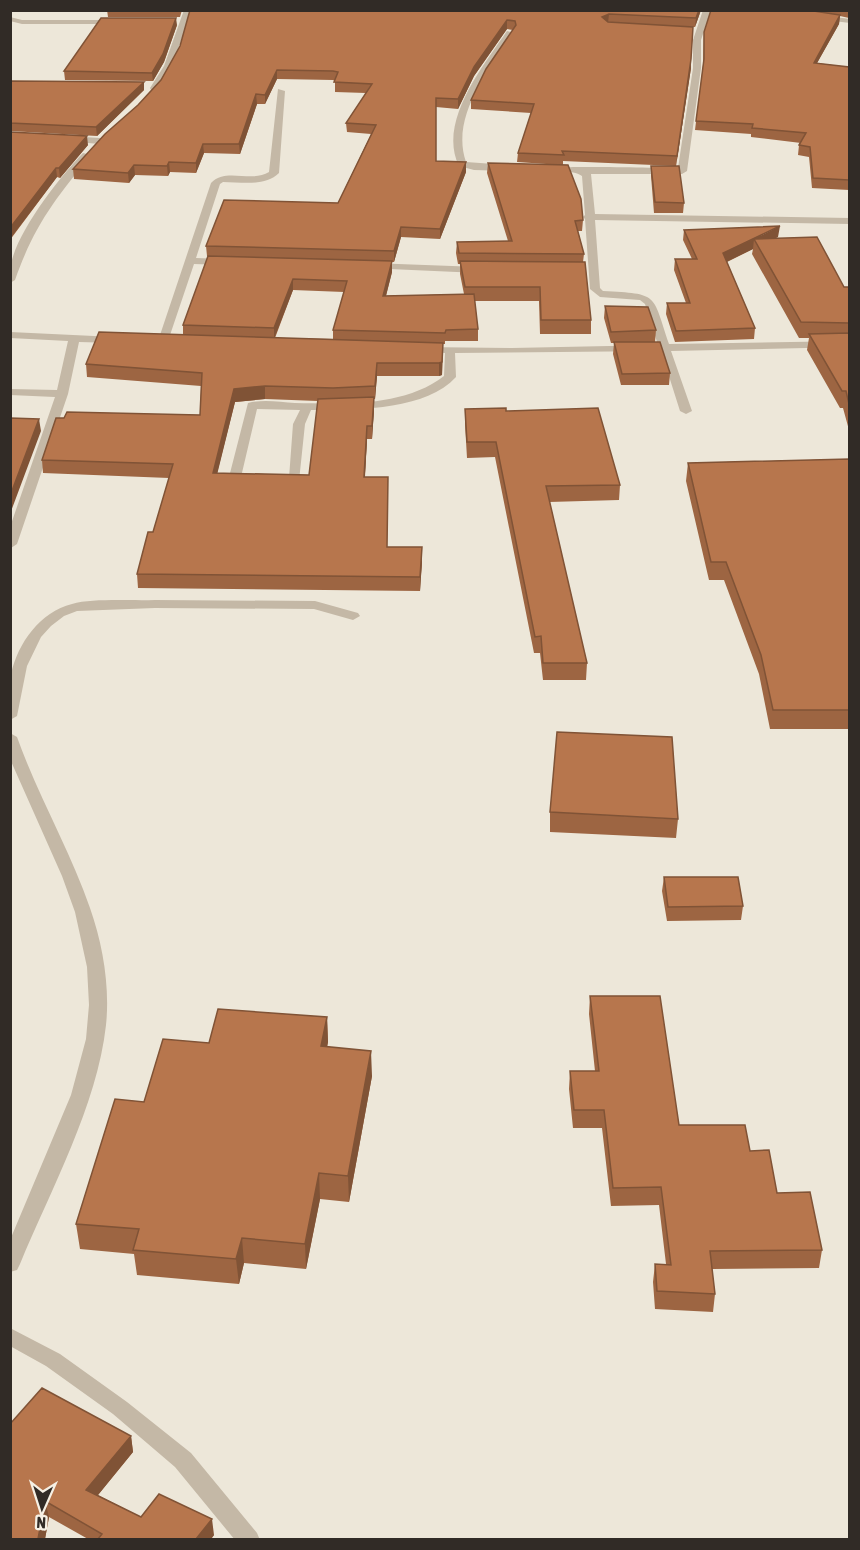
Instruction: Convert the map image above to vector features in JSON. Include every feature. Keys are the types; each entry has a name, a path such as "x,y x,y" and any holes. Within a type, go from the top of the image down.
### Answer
{"street":[{"path":"150,88 168,66 188,10"},
{"path":"541,168 584,171 682,171 697,68 697,40 707,10"},
{"path":"809,16 849,21"},
{"path":"10,19 129,21"},
{"path":"173,21 185,21"},
{"path":"688,32 699,32"},
{"path":"510,33 472,87 459,133 460,160 467,166 518,168"},
{"path":"164,341 216,183 220,179 261,178 274,173 281,91"},
{"path":"10,280 17,260 50,198 77,164 104,137 54,138"},
{"path":"584,171 588,179 588,217 595,289 600,294 636,296 649,301 686,411"},
{"path":"588,217 849,222"},
{"path":"189,261 236,262"},
{"path":"360,266 489,270"},
{"path":"582,270 593,270"},
{"path":"10,335 128,340"},
{"path":"11,544 62,394 74,339"},
{"path":"416,349 512,351 849,344"},
{"path":"235,477 252,405 308,406 389,403 444,384 450,377 450,349"},
{"path":"10,392 62,394"},
{"path":"295,478 299,424 308,406"},
{"path":"10,716 12,699 27,647 44,621 62,610 75,607 155,604 315,605 353,616"},
{"path":"10,737 21,768 78,895 87,923 97,981 96,1036 77,1103 10,1264"},
{"path":"10,1336 63,1367 120,1408 183,1460 249,1539"}],"building":[{"path":"190,10 699,10 696,18 609,14 602,17 608,22 693,27 691,59 677,156 562,151 564,155 518,153 534,104 471,100 486,69 516,25 515,21 507,20 474,67 458,99 436,98 436,161 466,162 440,229 401,227 394,251 206,246 224,200 338,203 376,125 346,123 372,84 334,82 338,72 277,70 265,95 256,94 239,144 203,144 196,163 169,162 167,166 134,165 128,173 73,169 105,134 138,105 161,80 180,46"},
{"path":"711,10 807,10 840,15 814,63 849,67 849,180 813,178 810,147 799,145 806,133 752,128 753,124 696,121 704,59 704,32"},
{"path":"101,18 176,18 163,54 152,73 64,71"},
{"path":"10,81 144,82 96,127 10,123"},
{"path":"10,132 87,136 59,168 56,168 10,228"},
{"path":"488,163 568,165 581,199 583,220 575,221 584,254 459,253 457,242 512,241"},
{"path":"651,166 679,166 684,203 655,202"},
{"path":"780,226 723,253 755,328 676,331 667,303 690,303 675,259 697,259 684,230"},
{"path":"817,237 844,287 849,287 849,323 801,322 754,239"},
{"path":"208,256 392,261 383,296 474,294 478,329 446,330 445,333 333,330 347,281 293,279 274,328 183,325"},
{"path":"460,261 585,262 591,320 541,320 540,287 465,287"},
{"path":"605,306 648,307 656,330 611,332"},
{"path":"99,332 443,343 442,362 439,363 377,363 375,386 333,388 265,386 234,389 213,473 309,475 318,399 374,397 372,426 367,426 364,477 388,477 387,547 422,547 420,577 137,574 148,532 153,532 173,464 42,460 56,418 64,418 67,412 200,415 202,373 86,364"},
{"path":"849,333 849,404 846,391 842,391 809,334"},
{"path":"614,342 660,342 670,373 622,374"},
{"path":"506,408 506,411 598,408 620,485 546,486 587,663 543,663 541,636 535,637 496,442 467,442 465,409"},
{"path":"10,418 39,419 10,496"},
{"path":"849,459 849,710 773,710 761,655 726,562 711,562 688,463"},
{"path":"557,732 672,737 678,819 550,812"},
{"path":"664,877 738,877 743,906 668,907"},
{"path":"590,996 660,996 679,1125 745,1125 750,1151 769,1150 777,1193 810,1192 822,1250 710,1251 715,1294 657,1291 655,1264 671,1265 661,1187 613,1188 604,1110 574,1110 570,1071 599,1071"},
{"path":"218,1009 327,1017 321,1046 371,1051 348,1176 319,1173 305,1244 242,1238 236,1259 133,1250 139,1229 76,1224 115,1099 144,1102 163,1039 209,1043"},
{"path":"42,1388 131,1436 86,1490 141,1517 159,1494 212,1519 196,1539 98,1539 102,1534 45,1501 38,1539 10,1539 10,1424"}]}
